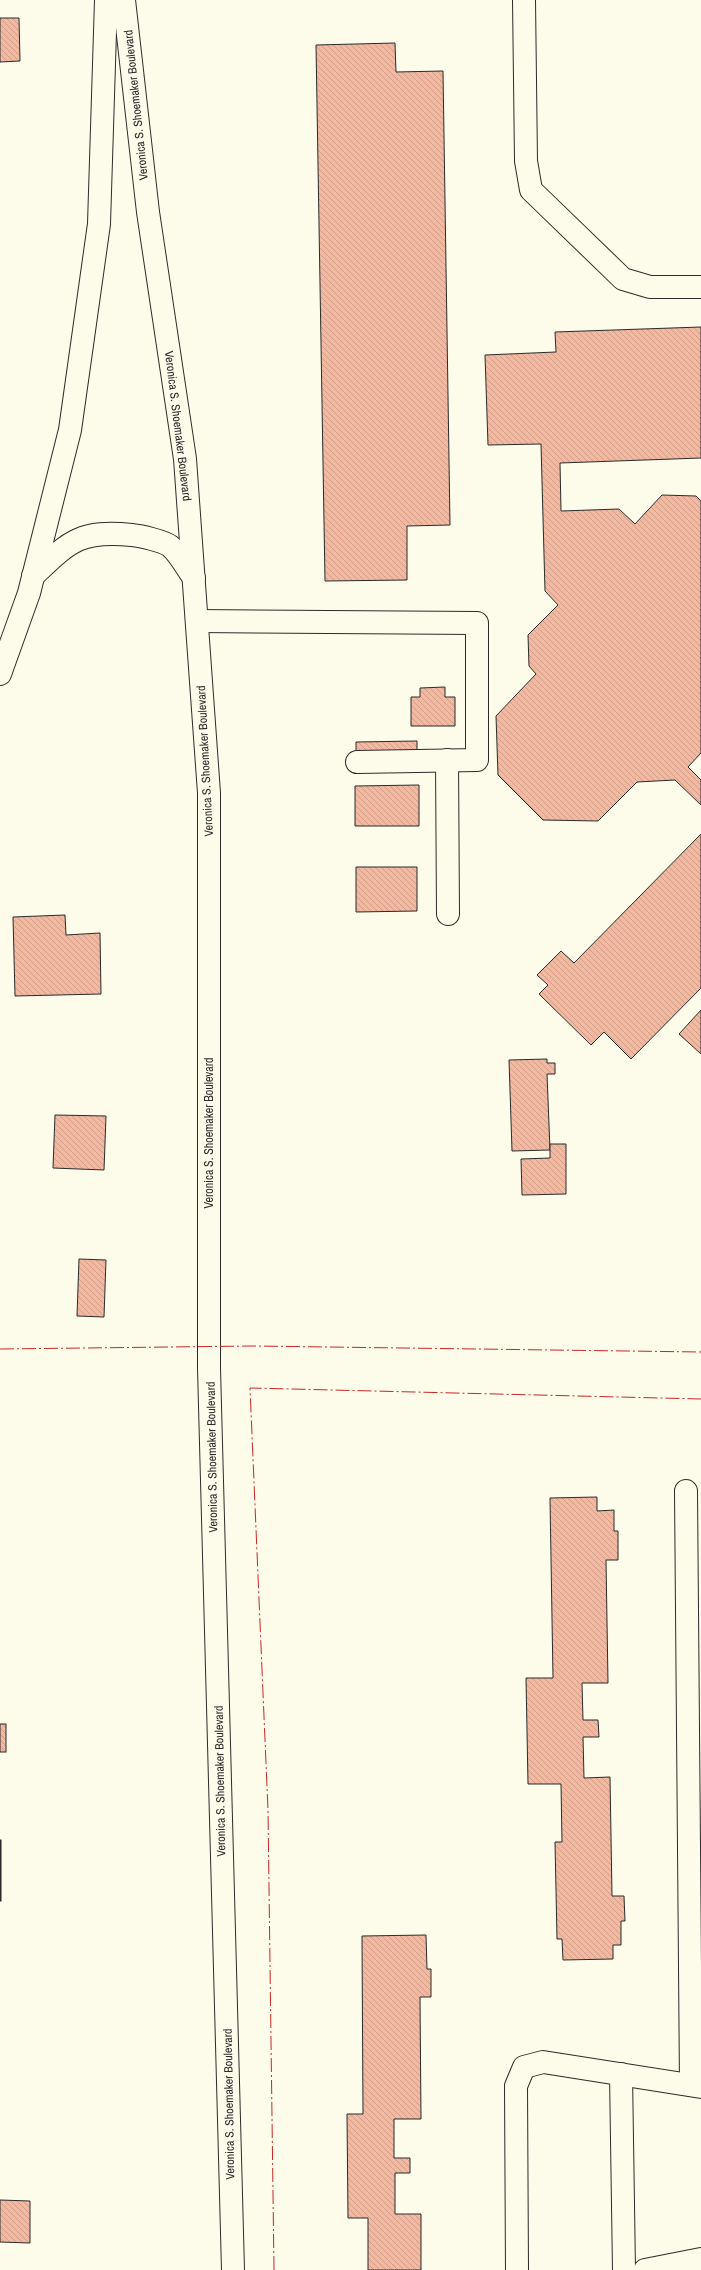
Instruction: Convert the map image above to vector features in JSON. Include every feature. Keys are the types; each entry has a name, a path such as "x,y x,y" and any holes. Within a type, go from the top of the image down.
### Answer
{"street":[{"name":"Veronica S. Shoemaker Boulevard","path":"0,674 29,592 70,430 99,224 106,0"},
{"name":"Veronica S. Shoemaker Boulevard","path":"124,0 148,212 185,459 209,794 209,1368 233,2270"},
{"path":"524,0 526,161 531,190 623,279 650,288 701,287"},
{"path":"33,576 64,546 85,535 108,533 140,536 170,546 194,578"},
{"path":"197,621 478,623 478,760 357,762"},
{"path":"447,760 448,914"},
{"path":"517,2270 516,2086 524,2067 543,2062 696,2086 686,1492"},
{"path":"621,2074 624,2270"},
{"path":"645,2270 697,2263"}],"building":[{"path":"0,18 19,18 20,61 0,62"},
{"path":"395,43 396,72 443,71 450,525 407,526 407,580 325,581 316,45"},
{"path":"701,327 701,458 560,463 561,511 619,509 635,524 662,495 696,496 701,501 701,753 688,767 701,780 701,805 675,780 637,782 598,821 543,820 498,775 496,716 536,674 529,666 528,635 558,605 545,591 541,444 488,445 485,355 556,352 555,332"},
{"path":"445,687 445,697 455,697 455,726 411,726 411,697 420,697 420,688"},
{"path":"417,741 417,753 356,754 356,742"},
{"path":"419,785 419,826 355,826 355,786"},
{"path":"701,834 701,988 631,1059 604,1032 591,1045 539,994 548,985 537,975 561,951 574,963"},
{"path":"356,867 417,867 417,911 356,912"},
{"path":"65,915 66,935 100,933 101,994 15,996 13,917"},
{"path":"701,1010 701,1054 679,1034"},
{"path":"547,1059 547,1063 555,1063 555,1074 547,1074 550,1150 512,1151 509,1060"},
{"path":"55,1115 106,1116 104,1170 53,1168"},
{"path":"550,1144 566,1144 566,1194 522,1195 521,1159 550,1158"},
{"path":"79,1259 106,1260 104,1317 77,1316"},
{"path":"597,1497 597,1511 614,1510 614,1531 618,1531 618,1560 606,1560 608,1683 582,1683 583,1720 598,1720 599,1737 583,1737 584,1778 610,1777 612,1896 624,1896 625,1921 621,1921 621,1945 613,1945 613,1959 563,1960 562,1939 557,1939 555,1842 562,1842 561,1784 528,1784 526,1678 553,1678 550,1498"},
{"path":"0,1724 6,1724 6,1752 0,1752"},
{"path":"1,1840 1,1901 0,1901"},
{"path":"426,1935 427,1969 431,1969 431,1997 420,1997 421,2119 394,2119 394,2158 410,2158 410,2173 395,2173 395,2214 421,2214 421,2270 368,2270 368,2218 348,2218 347,2114 363,2114 362,1936"},
{"path":"0,2200 30,2201 30,2243 0,2242"}],"power":[{"path":"0,1349 253,1346 701,1352"},
{"path":"274,2270 268,1810 250,1388 701,1399"}]}
